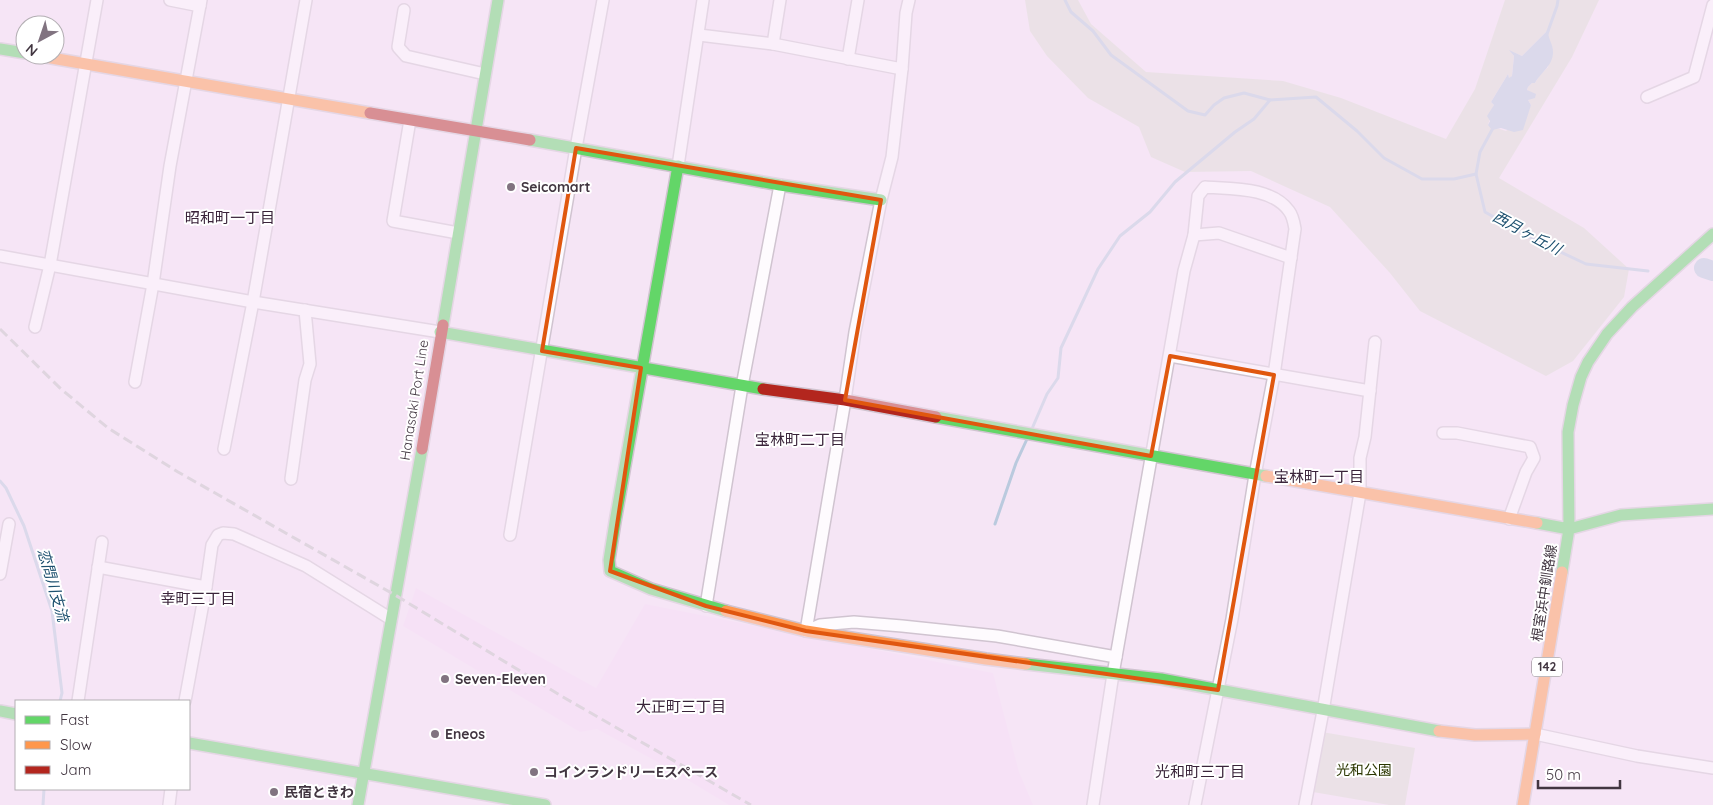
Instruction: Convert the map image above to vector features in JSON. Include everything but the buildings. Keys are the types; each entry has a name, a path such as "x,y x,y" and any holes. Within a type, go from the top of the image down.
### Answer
{"street":[{"path":"35,327 50,265 97,0"},
{"path":"135,382 153,284 170,166 201,3 170,0"},
{"path":"224,449 253,302 306,0"},
{"name":"Hanasaki Port Line","path":"358,805 406,541 440,332 498,0"},
{"path":"510,535 603,0"},
{"path":"703,0 678,166 610,551 610,571 652,589 706,606 806,631 986,659 1161,678 1323,711 1432,730 1475,735 1535,734 1637,756 1713,768"},
{"path":"773,44 780,0"},
{"path":"848,59 858,0"},
{"path":"806,631 845,400 854,332 881,200 892,157 906,13 909,0"},
{"path":"1647,97 1694,77 1713,5"},
{"path":"404,10 398,47 406,56 486,74"},
{"path":"699,35 773,44 902,69"},
{"path":"0,49 15,52"},
{"path":"65,60 780,185 881,200"},
{"path":"410,120 393,221 458,233"},
{"path":"706,606 742,386 780,185"},
{"path":"1094,805 1113,674 1184,271 1194,235 1198,196 1205,187 1255,192 1280,201 1290,212 1295,229 1274,375 1255,475 1232,619 1195,805"},
{"path":"1194,235 1219,234 1291,258"},
{"path":"0,256 253,302 440,332 742,386 845,400 1255,475 1569,529 1568,432 1581,377 1588,362 1606,334 1632,307 1713,234"},
{"path":"291,479 305,380 310,364 305,310"},
{"path":"1306,805 1360,493 1360,458 1365,437 1375,342"},
{"path":"1170,356 1370,391"},
{"path":"1443,433 1457,433 1530,447 1534,458 1526,472 1509,519"},
{"name":"根室浜中釧路線","path":"1523,805 1569,529 1621,515 1713,509"},
{"path":"0,574 9,524"},
{"path":"185,700 212,545 218,535 223,533 234,534 306,566 391,619"},
{"path":"78,700 102,542"},
{"path":"98,567 206,587"},
{"path":"806,631 820,625 854,622 902,626 997,636 1116,658"},
{"path":"0,711 15,714"},
{"path":"190,743 544,805"},
{"path":"169,805 171,790"},
{"path":"474,805 476,793"}],"highlighted area":[{"path":"576,148 881,200 845,400 1151,456 1170,356 1274,375 1218,690 806,631 706,606 610,571 641,368 542,351"}],"shaded area":[{"path":"416,588 596,688 645,604 993,673 1019,772 1033,805 729,805 663,765 597,729 580,732 403,626"}],"green space":[{"path":"1025,0 1078,0 1091,24 1146,72 1283,81 1341,98 1446,139 1475,89 1505,0 1599,0 1572,57 1499,178 1584,228 1629,269 1624,297 1573,361 1546,376 1420,311 1390,273 1330,207 1251,171 1185,172 1151,157 1139,127 1088,98 1047,56 1030,31","holes":["1548,30 1548,38 1551,44 1548,67 1535,83 1528,87 1527,90 1530,92 1528,100 1531,105 1528,110 1506,131 1488,125 1494,105 1491,102 1508,74 1509,79 1512,76 1514,56 1510,51 1522,56"]},
{"name":"光和公園","path":"1322,732 1415,748 1405,805 1389,805 1313,792"}],"water":[{"path":"1548,30 1553,49 1551,61 1535,83 1528,87 1527,90 1536,94 1535,98 1528,100 1531,105 1523,130 1514,132 1501,128 1492,130 1488,125 1490,121 1487,116 1494,105 1491,102 1508,74 1509,78 1512,76 1514,56 1509,50 1522,56"}],"waterway":[{"path":"1065,0 1071,12 1093,31 1111,55 1188,111 1205,115 1224,98 1244,93 1270,100 1316,97 1357,131 1384,158 1422,179 1454,179 1476,174"},
{"name":"西月ヶ丘川","path":"1547,34 1558,0"},
{"path":"1031,431 1047,394 1058,378 1061,348 1098,269 1120,236 1150,212 1175,182 1235,132 1254,119 1270,100"},
{"name":"西月ヶ丘川","path":"1493,128 1480,152 1476,174 1485,212 1531,238 1586,264 1648,271"},
{"name":"西月ヶ丘川","path":"1704,268 1713,271"},
{"path":"995,524 1016,463 1027,439"},
{"name":"恋問川支流","path":"0,481 6,488 24,526 52,611 62,693 60,700"},
{"name":"恋問川支流","path":"43,805 44,790"}],"railway":[{"path":"0,329 61,389 108,428 178,472 395,595 563,697 751,805"}],"traffic: fast":[{"path":"443,325 498,0"},
{"path":"0,49 15,51"},
{"path":"530,140 780,185 881,200"},
{"path":"678,166 615,522 609,560 610,571 651,589 726,611"},
{"path":"1537,523 1569,529 1568,432 1573,405 1581,377 1588,362 1607,334 1632,307 1713,234"},
{"path":"440,332 763,389"},
{"path":"936,417 1266,476"},
{"path":"358,805 422,449"},
{"path":"1562,572 1569,529 1621,515 1713,509"},
{"path":"1026,664 1161,679 1439,731"},
{"path":"0,711 15,714"},
{"path":"190,743 545,805"}],"traffic: slow":[{"path":"65,60 370,113"},
{"path":"1266,476 1537,523"},
{"path":"1523,805 1562,572"},
{"path":"726,611 806,631 1026,664"},
{"path":"1439,731 1475,735 1535,734"}],"traffic: jam":[{"path":"370,113 530,140"},
{"path":"422,449 443,325"},
{"path":"763,389 845,400 936,417"}],"place":[{"name":"Seicomart","path":"511,187"},
{"name":"Seven-Eleven","path":"445,679"},
{"name":"Eneos","path":"435,734"},
{"name":"コインランドリーEスペース","path":"534,772"},
{"name":"民宿ときわ","path":"274,792"}],"district":[{"name":"昭和町一丁目","path":"230,218"},
{"name":"宝林町二丁目","path":"800,440"},
{"name":"宝林町一丁目","path":"1319,477"},
{"name":"幸町三丁目","path":"198,599"},
{"name":"大正町三丁目","path":"681,707"},
{"name":"光和町三丁目","path":"1200,772"}]}
